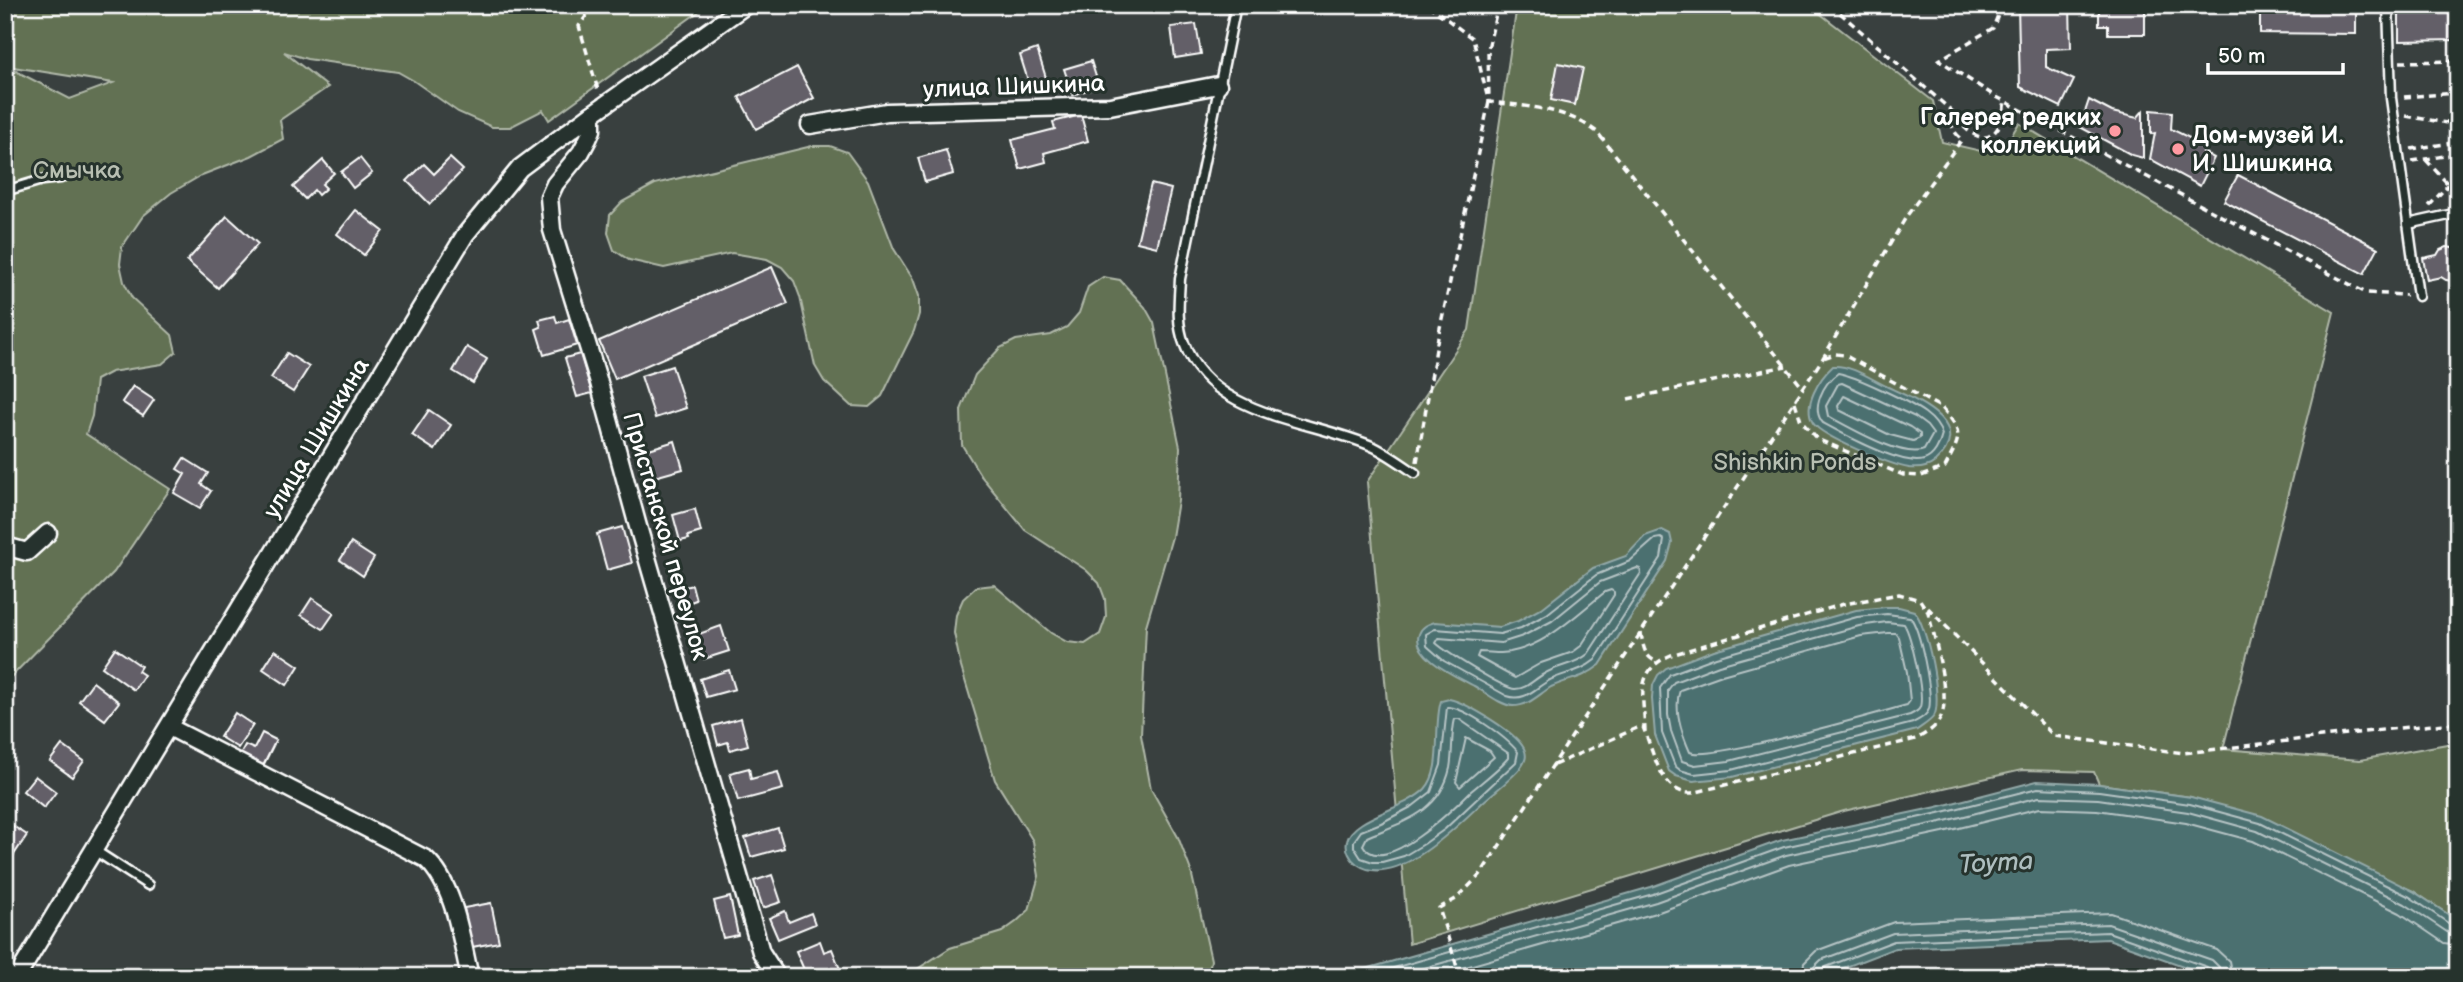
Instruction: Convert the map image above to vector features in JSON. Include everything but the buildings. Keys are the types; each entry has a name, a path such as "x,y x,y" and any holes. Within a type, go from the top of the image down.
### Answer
{"street":[{"name":"улица Шишкина","path":"17,977 465,235 520,168 746,5"},
{"name":"улица Шишкина","path":"810,125 887,112 1110,106 1218,85"},
{"name":"Пристанской переулок","path":"592,114 592,130 588,139 555,184 549,197 552,230 598,379 761,952 777,977"},
{"path":"5,546 27,552 48,533"},
{"path":"169,727 426,859 437,869 446,884 470,977"}],"lane":[{"path":"1236,5 1180,279 1179,318 1184,343 1203,378 1249,407 1374,447 1415,473"},
{"path":"2388,5 2391,98 2411,223 2418,296"},
{"path":"5,191 42,180 61,178"},
{"path":"2411,223 2458,213"},
{"path":"94,850 148,885"}],"path":[{"path":"594,5 579,26 598,91"},
{"path":"1252,5 1277,8 1284,5"},
{"path":"1428,5 1473,39 1489,102"},
{"path":"1415,473 1438,337 1489,102 1488,49 1498,5"},
{"path":"1831,5 1953,112 1963,129 1975,135 1988,136 1996,132 2005,101"},
{"path":"2001,5 1993,28 1940,60 2005,101 2366,293 2418,296"},
{"path":"2390,62 2458,61"},
{"path":"2391,98 2458,93"},
{"path":"1489,102 1551,110 1576,118 1597,132 1803,388"},
{"path":"1460,977 1439,908 1456,899 1480,875 1823,358 1906,218 1962,139 1954,132 1951,118 1953,112"},
{"path":"2393,114 2458,125"},
{"path":"2398,151 2456,142 2458,134"},
{"path":"2400,163 2458,154"},
{"path":"2425,159 2458,194"},
{"path":"2411,223 2458,174"},
{"path":"1795,400 1801,421 1817,439 1903,475 1921,476 1945,467 1960,434 1953,420 1942,408 1844,355 1835,354 1823,358"},
{"path":"1629,399 1786,366"},
{"path":"1645,732 1644,681 1646,674 1658,662 1671,655 1844,604 1899,594 1920,600 2054,736 2184,752 2458,723"},
{"path":"1552,766 1643,727 1659,768 1668,783 1683,793 1916,738 1934,727 1941,718 1945,694 1932,627 1928,612 1920,600"},
{"path":"1641,632 1647,655 1658,662"}],"green space":[{"name":"Смычка","path":"5,5 708,5 549,120 543,110 510,127 492,127 458,112 398,72 307,59 284,52 328,87 280,120 283,139 251,156 202,175 171,193 143,216 122,247 120,264 124,282 132,298 172,335 176,352 162,364 111,372 96,380 92,416 86,434 170,489 114,572 5,683","holes":["6,66 113,83 70,99"]},
{"name":"Shishkin Ponds","path":"1517,5 1809,5 1933,101 1942,142 1985,152 2011,136 2019,123 2334,312 2223,749 2360,760 2458,742 2458,921 2413,891 2191,797 2099,784 2094,772 2022,770 1844,811 1409,944 1367,482 1469,330"},
{"path":"812,146 830,146 847,152 868,181 894,249 913,279 919,296 919,314 914,331 882,396 869,407 851,406 824,381 815,366 800,297 794,281 782,267 767,259 732,253 664,268 629,260 614,250 608,233 610,215 622,202 655,184"},
{"path":"1103,277 1120,280 1145,307 1154,323 1180,447 1178,501 1172,537 1146,626 1141,735 1151,789 1178,837 1191,871 1211,960 1208,977 905,977 950,948 1002,932 1016,922 1029,910 1039,876 1033,841 995,780 961,667 954,633 956,615 963,599 976,587 994,585 1051,633 1067,642 1085,644 1100,634 1106,617 1105,599 1099,583 1086,570 1025,530 981,476 962,445 961,410 975,375 1000,348 1016,340 1051,335 1067,327 1079,313 1088,287"}],"water":[{"path":"1833,366 1861,373 1926,406 1938,415 1946,425 1949,436 1946,448 1935,462 1919,468 1900,466 1858,450 1819,429 1810,416 1811,400 1823,377"},
{"path":"1662,530 1670,534 1672,543 1667,561 1600,665 1587,674 1551,687 1529,702 1513,706 1498,701 1447,672 1422,651 1418,642 1419,634 1428,625 1435,622 1500,627 1518,621 1542,608 1593,568 1626,556 1645,536"},
{"path":"1886,607 1914,611 1924,631 1936,695 1934,716 1928,722 1917,730 1732,777 1693,781 1669,771 1655,735 1652,699 1653,685 1658,675 1666,668 1714,650 1856,610"},
{"path":"1449,699 1480,713 1514,736 1525,751 1523,764 1513,776 1425,852 1389,869 1372,870 1357,864 1350,857 1347,847 1351,833 1369,819 1416,796 1431,781 1436,759 1441,701"},
{"name":"Toyma","path":"2037,781 2099,784 2191,797 2262,816 2413,891 2458,921 2458,977 2214,977 2108,939 1895,948 1820,977 1338,977 1651,887 1782,840 1937,807"}],"place":[{"name":"Галерея редких коллекций","path":"2115,131"},
{"name":"Дом-музей И. И. Шишкина","path":"2178,149"}]}
